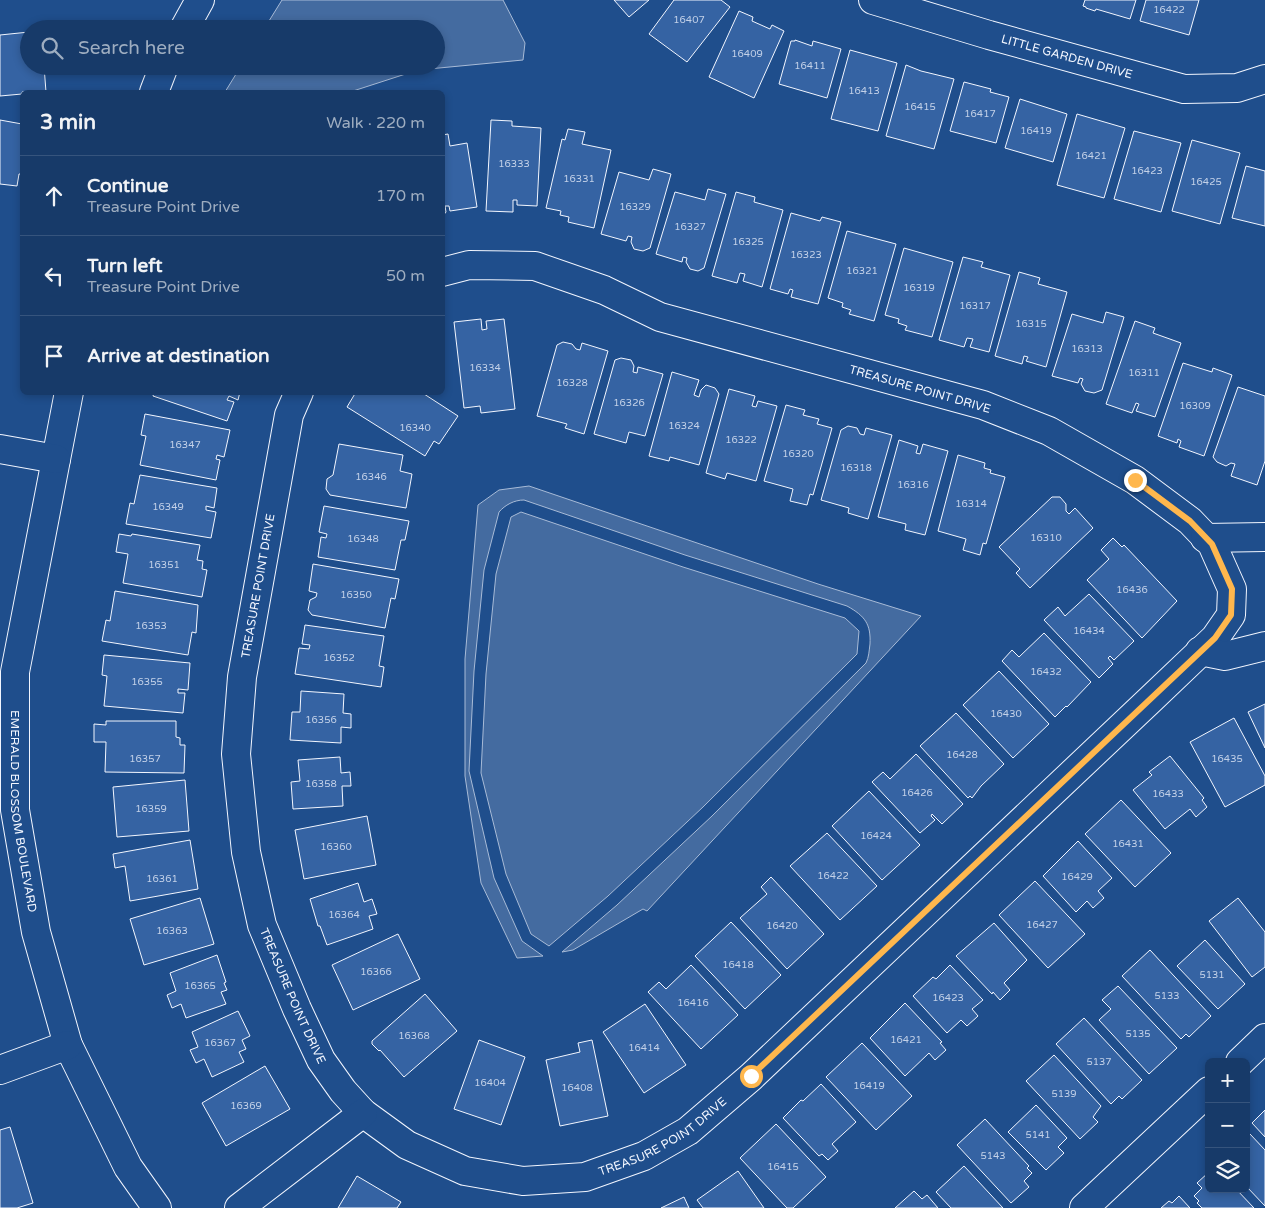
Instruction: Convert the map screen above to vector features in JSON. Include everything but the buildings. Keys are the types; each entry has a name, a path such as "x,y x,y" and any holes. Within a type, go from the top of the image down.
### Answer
{"street":[{"path":"189,20 200,0"},
{"name":"LITTLE GARDEN DRIVE","path":"873,0 989,35 1184,89 1237,88 1264,82"},
{"path":"155,90 161,75"},
{"name":"TREASURE POINT DRIVE","path":"298,395 289,415 242,677 236,754 246,852 262,925 297,1009 321,1060 343,1091 363,1113 407,1145 465,1171 523,1181 585,1177 644,1156 688,1131 751,1076 1215,638 1231,615 1232,589 1212,544 1190,521 1135,480 1049,431 984,405 660,317 604,290 535,266 468,265 445,271"},
{"name":"EMERALD BLOSSOM BOULEVARD","path":"68,395 15,672 15,810 36,932 68,1045 128,1167 157,1208"},
{"path":"0,449 56,459"},
{"path":"1205,538 1265,537"},
{"path":"1200,651 1225,656 1265,646"},
{"path":"1244,1058 1265,1038"},
{"path":"0,1070 68,1045"},
{"path":"1084,1208 1205,1095"},
{"path":"239,1208 363,1113"}],"water":[{"path":"282,0 503,0 525,43 523,60 445,67 445,20 270,20"},
{"path":"235,75 403,75 356,90 226,90"},
{"path":"529,486 818,584 921,616 647,911 643,909 573,950 562,952 617,905 712,816 866,663 870,637 866,621 847,606 685,555 524,500 513,502 504,507 499,512 484,570 474,671 469,771 494,878 522,941 543,956 517,958 481,883 465,776 465,659 478,505 499,490"},
{"path":"521,512 683,567 845,618 859,631 857,654 703,807 608,896 549,946 531,934 506,874 481,773 486,674 496,574 511,517"}],"route":[{"path":"751,1076 1215,638 1231,615 1232,589 1212,544 1190,521 1135,480"}]}
